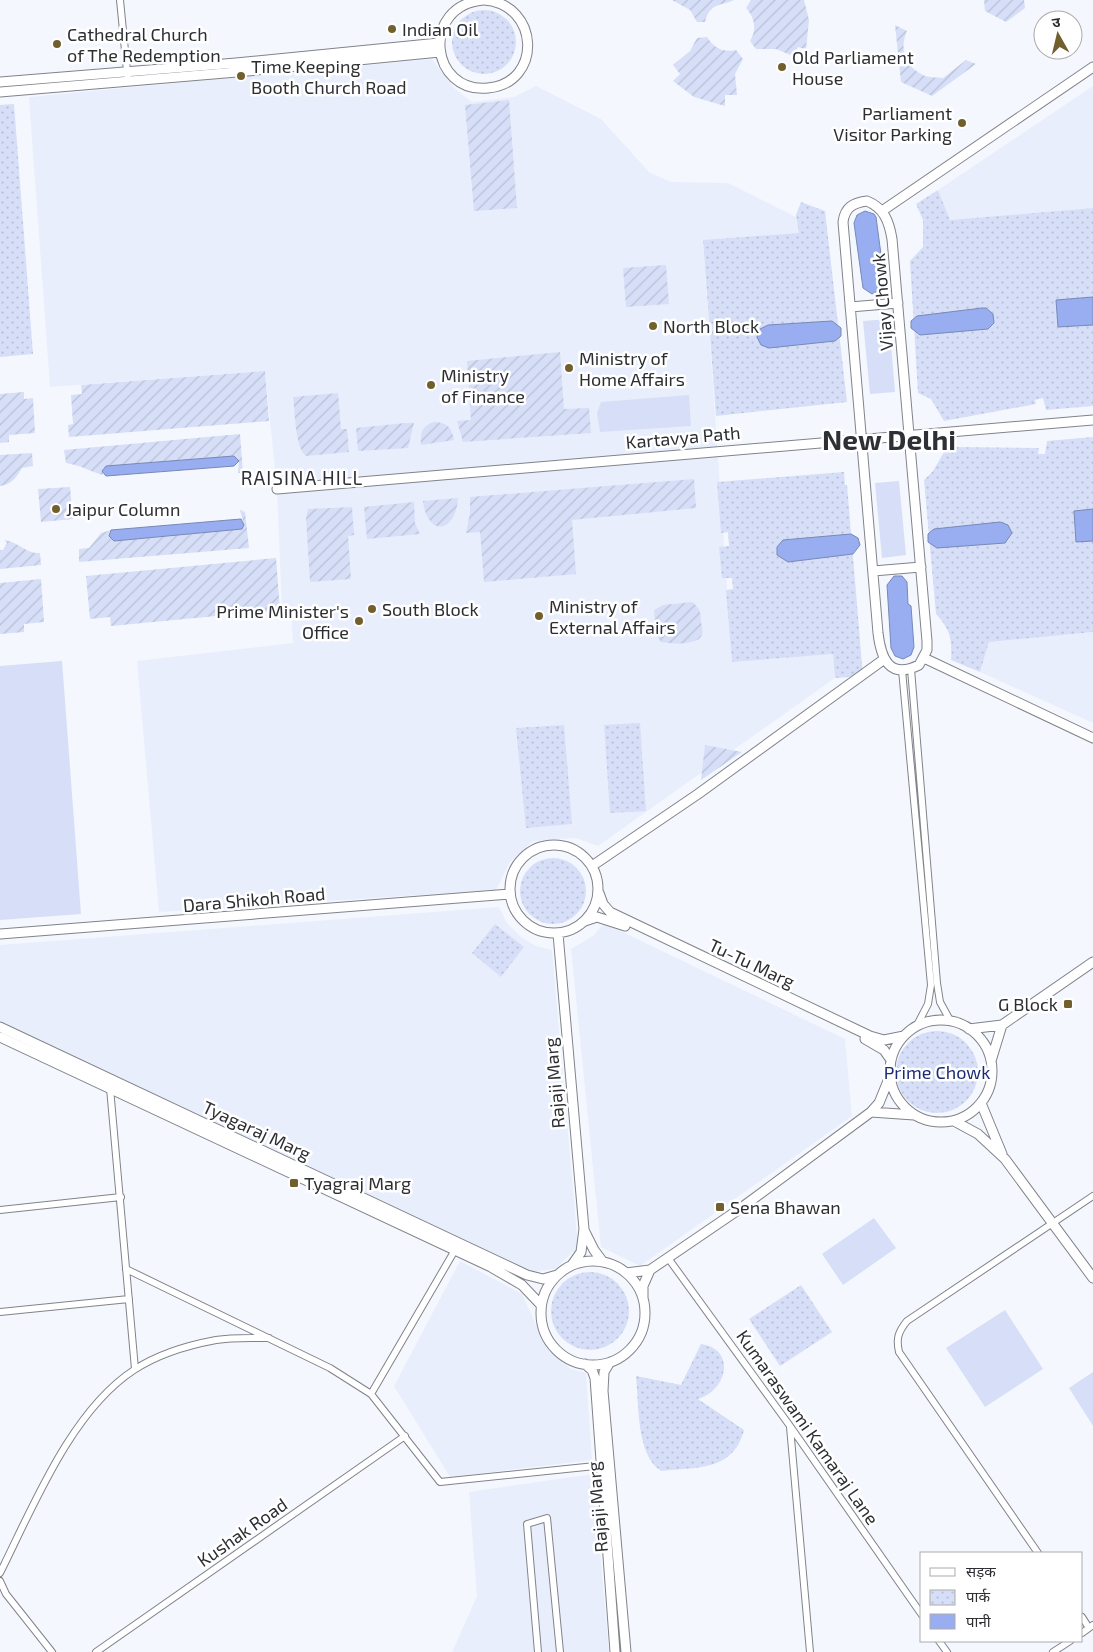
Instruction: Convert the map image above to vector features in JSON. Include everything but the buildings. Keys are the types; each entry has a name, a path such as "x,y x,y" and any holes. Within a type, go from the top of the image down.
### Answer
{"main road":[{"path":"483,0 496,1 514,12 527,36 525,62 514,77 489,88 470,87 454,78 448,70 440,47 442,30 448,18 457,9 470,1 483,0"},
{"path":"0,92 128,81 440,47"},
{"path":"882,211 1093,67"},
{"path":"0,82 127,71 236,68"},
{"name":"Vijay Chowk","path":"883,660 878,633 844,215 854,203 866,201 877,205 890,224 927,642 924,658"},
{"path":"850,307 898,302"},
{"name":"Kartavya Path","path":"277,489 861,438 910,436 1093,420"},
{"path":"873,571 921,567"},
{"path":"592,866 698,794 883,660 895,669 906,670 924,658 1093,738"},
{"path":"564,846 578,850 592,866 599,884 597,904 585,922 573,930 558,934 539,931 522,920 516,913 510,894 514,871 529,853 540,847 564,846"},
{"name":"Tu-Tu Marg","path":"599,893 603,904 610,912 870,1036 884,1040 904,1036"},
{"name":"Dara Shikoh Road","path":"0,934 510,894"},
{"name":"Tu-Tu Marg","path":"585,922 597,917 617,922 873,1043 884,1050 891,1060"},
{"name":"Rajaji Marg","path":"558,934 584,1229 581,1252 572,1265"},
{"path":"969,1029 1002,1025 1093,962"},
{"path":"914,1115 900,1102 890,1076 891,1060 896,1047 904,1036 916,1027 933,1021 951,1022 969,1029 983,1043 991,1061"},
{"path":"871,1112 914,1115 926,1120 940,1122 954,1121 969,1114 981,1103 991,1083 991,1061 1002,1025"},
{"name":"Tyagaraj Marg","path":"0,1028 527,1275 543,1279 557,1275"},
{"name":"Tyagaraj Marg","path":"0,1037 455,1250 522,1285 541,1305"},
{"path":"626,1273 650,1270 741,1208 871,1112 882,1096 890,1076"},
{"path":"981,1103 1004,1158"},
{"path":"954,1121 978,1134 1004,1158 1093,1278"},
{"name":"Rajaji Marg","path":"584,1229 594,1250 604,1262"},
{"path":"643,1298 635,1281 626,1273 604,1262 590,1261 572,1265 557,1275 546,1290 541,1305 542,1322 550,1341 565,1356 585,1364 610,1362 630,1350 641,1335 645,1316 643,1286 650,1270"},
{"name":"Rajaji Marg","path":"610,1362 602,1379 615,1652"},
{"name":"Rajaji Marg","path":"585,1364 592,1370 595,1378 626,1652"}],"street":[{"path":"120,0 128,81"},
{"path":"906,670 937,983 940,1002 951,1022"},
{"path":"906,670 931,985 928,1004 916,1027"},
{"path":"110,1088 135,1369"},
{"path":"1037,1552 899,1352 897,1342 899,1330 907,1321 1051,1222 1093,1196"},
{"path":"0,1210 121,1197"},
{"path":"371,1394 455,1250"},
{"name":"Kumaraswami Kamaraj Lane","path":"668,1258 790,1426 920,1612"},
{"path":"126,1269 330,1368 371,1394 440,1482 605,1465"},
{"path":"0,1312 129,1299"},
{"path":"0,1573 53,1466 78,1428 106,1393 135,1369 178,1350 217,1340 270,1338"},
{"path":"790,1426 810,1652"},
{"name":"Kushak Road","path":"96,1652 405,1436"},
{"path":"538,1652 527,1524 547,1518 560,1652"},
{"path":"0,1581 6,1594 52,1652"},
{"path":"1053,1652 1068,1642"}],"shaded area":[{"path":"432,59 454,88 472,102 514,97 536,86 601,119 649,172 671,182 728,183 796,217 800,233 703,241 732,661 833,654 835,678 598,846 576,838 533,841 510,862 496,890 159,912 137,661 293,643 291,610 282,609 277,489 265,371 50,387 29,97"},
{"path":"1093,86 1093,208 950,220 938,190"},
{"path":"1093,632 1093,723 980,672 989,642"},
{"path":"499,907 507,923 521,937 536,946 552,950 578,1247 555,1269 531,1272 0,1021 0,945"},
{"path":"604,923 845,1039 852,1116 640,1266 601,1247 571,949 593,936"},
{"path":"460,1261 522,1294 547,1349 571,1369 586,1373 592,1460 450,1477 394,1386"},
{"path":"593,1474 609,1652 452,1652 477,1596 469,1492"}],"green space":[{"path":"672,0 734,0 713,8 705,22 697,22 690,10"},
{"path":"751,0 804,0 809,20 806,49 798,47 793,56 776,49 756,49 750,41 754,33 753,20 746,8"},
{"path":"984,0 1024,0 1025,8 1006,22 985,11"},
{"path":"478,10 490,10 507,19 514,30 516,42 514,54 507,65 490,74 478,74 466,69 457,60 452,48 452,36 457,24 466,15"},
{"path":"895,25 907,31 904,44 905,56 912,67 923,75 943,78 966,60 976,64 932,96 901,82"},
{"path":"707,37 719,49 727,51 736,50 743,59 735,74 737,95 725,95 725,106 694,97 673,81 680,74 673,65 690,51 697,38"},
{"path":"509,100 517,208 474,211 465,105"},
{"path":"14,104 33,354 0,357 0,105"},
{"path":"938,190 950,220 1093,208 1093,406 1046,410 1043,398 1035,400 1036,404 944,421 931,399 918,393 910,261 923,247 923,220 916,204"},
{"path":"801,202 825,211 847,402 716,416 703,240 799,233 796,215"},
{"path":"666,265 669,304 626,307 623,268"},
{"path":"889,319 895,392 870,394 863,321"},
{"path":"560,352 564,409 589,408 591,433 463,442 457,421 471,420 467,361"},
{"path":"265,371 269,421 69,437 68,425 73,424 71,395 82,394 81,385"},
{"path":"24,392 24,399 33,398 35,433 9,435 9,442 0,443 0,394"},
{"path":"338,393 341,429 347,429 349,452 306,456 302,452 298,438 293,397"},
{"path":"689,395 691,426 600,432 597,413 601,402"},
{"path":"434,422 448,426 454,440 421,445 421,436 424,428"},
{"path":"414,423 408,448 358,451 356,428"},
{"path":"240,434 243,473 238,473 239,461 103,468 103,475 66,463 64,450"},
{"path":"1093,437 1093,632 989,642 980,672 951,660 950,635 936,614 924,480 933,471 947,447 1039,448 1038,454 1045,454 1047,441"},
{"path":"32,453 33,466 22,468 13,480 0,486 0,455"},
{"path":"844,472 845,485 847,485 863,676 835,678 833,654 732,662 726,590 733,589 732,578 722,578 719,547 729,546 728,532 721,533 717,482"},
{"path":"694,479 696,508 572,520 576,574 484,582 480,532 466,533 470,513 470,497"},
{"path":"899,481 906,555 882,558 875,483"},
{"path":"70,487 73,519 41,522 38,489"},
{"path":"458,498 456,510 452,519 447,524 435,525 430,521 423,501"},
{"path":"414,502 415,523 420,534 367,539 364,507"},
{"path":"352,507 354,535 348,536 351,579 310,582 306,518 308,509"},
{"path":"240,510 245,512 249,548 79,562 79,549 89,548 101,533 111,530 109,533 114,541 241,529 243,521"},
{"path":"4,540 31,552 40,553 41,565 0,569 0,550 3,550 7,543"},
{"path":"276,558 280,610 111,626 110,617 90,619 86,576"},
{"path":"41,579 44,622 24,624 24,632 0,634 0,583"},
{"path":"692,602 697,606 700,613 702,635 700,638 687,643 661,642 656,635 654,610 663,605"},
{"path":"62,661 81,914 0,920 0,666"},
{"path":"640,723 646,811 610,813 604,725"},
{"path":"564,725 572,824 526,828 516,728"},
{"path":"705,745 742,752 701,780"},
{"path":"553,858 566,860 581,873 584,878 586,891 584,904 571,919 566,922 553,924 540,922 525,909 522,904 520,891 522,878 535,863 540,860"},
{"path":"495,924 524,947 501,977 472,953"},
{"name":"Prime Chowk","path":"937,1031 953,1035 966,1043 974,1056 978,1072 974,1088 966,1101 953,1109 937,1113 921,1109 908,1101 900,1088 896,1072 900,1056 908,1043 921,1035"},
{"path":"874,1218 896,1248 843,1285 822,1254"},
{"path":"590,1272 605,1275 622,1289 626,1296 629,1311 626,1326 612,1343 605,1347 590,1350 575,1347 558,1333 554,1326 551,1311 554,1296 568,1279 575,1275"},
{"path":"801,1285 832,1332 780,1366 749,1319"},
{"path":"1005,1310 1043,1369 985,1407 946,1348"},
{"path":"701,1344 712,1347 720,1353 724,1370 716,1387 698,1399 744,1430 739,1444 731,1454 722,1460 700,1467 661,1471 647,1453 643,1441 640,1428 636,1376 681,1385"},
{"path":"1093,1372 1093,1426 1069,1388"}],"water":[{"path":"865,211 874,214 876,217 882,262 880,264 882,289 872,294 863,288 854,223 857,215"},
{"path":"1093,297 1093,325 1058,327 1056,300"},
{"path":"986,308 993,314 994,323 988,329 920,335 911,328 911,321 917,316"},
{"path":"832,321 841,328 841,336 835,341 769,348 761,345 757,337 760,329 768,325"},
{"path":"234,456 239,461 234,466 106,476 102,471 106,466"},
{"path":"1093,509 1093,541 1076,542 1074,511"},
{"path":"241,519 244,525 242,529 114,541 109,536 111,530"},
{"path":"1000,522 1008,525 1012,533 1005,543 937,548 928,542 928,534 934,529"},
{"path":"851,534 858,538 860,545 853,554 788,562 777,555 777,547 783,540"},
{"path":"894,576 902,576 907,582 908,604 911,606 914,647 911,655 903,659 895,656 891,648 887,585"}],"place":[{"name":"Indian Oil","path":"392,29"},
{"name":"Cathedral Church of The Redemption","path":"57,44"},
{"name":"Old Parliament House","path":"782,67"},
{"name":"Time Keeping Booth Church Road","path":"241,76"},
{"name":"Parliament Visitor Parking","path":"962,123"},
{"name":"North Block","path":"653,326"},
{"name":"Ministry of Home Affairs","path":"569,368"},
{"name":"Ministry of Finance","path":"431,385"},
{"name":"Jaipur Column","path":"56,509"},
{"name":"South Block","path":"372,609"},
{"name":"Ministry of External Affairs","path":"539,616"},
{"name":"Prime Minister's Office","path":"359,621"},
{"name":"G Block","path":"1068,1004"},
{"name":"Tyagraj Marg","path":"294,1183"},
{"name":"Sena Bhawan","path":"720,1207"}],"district":[{"name":"New Delhi","path":"889,439"},
{"name":"RAISINA HILL","path":"302,477"}]}
